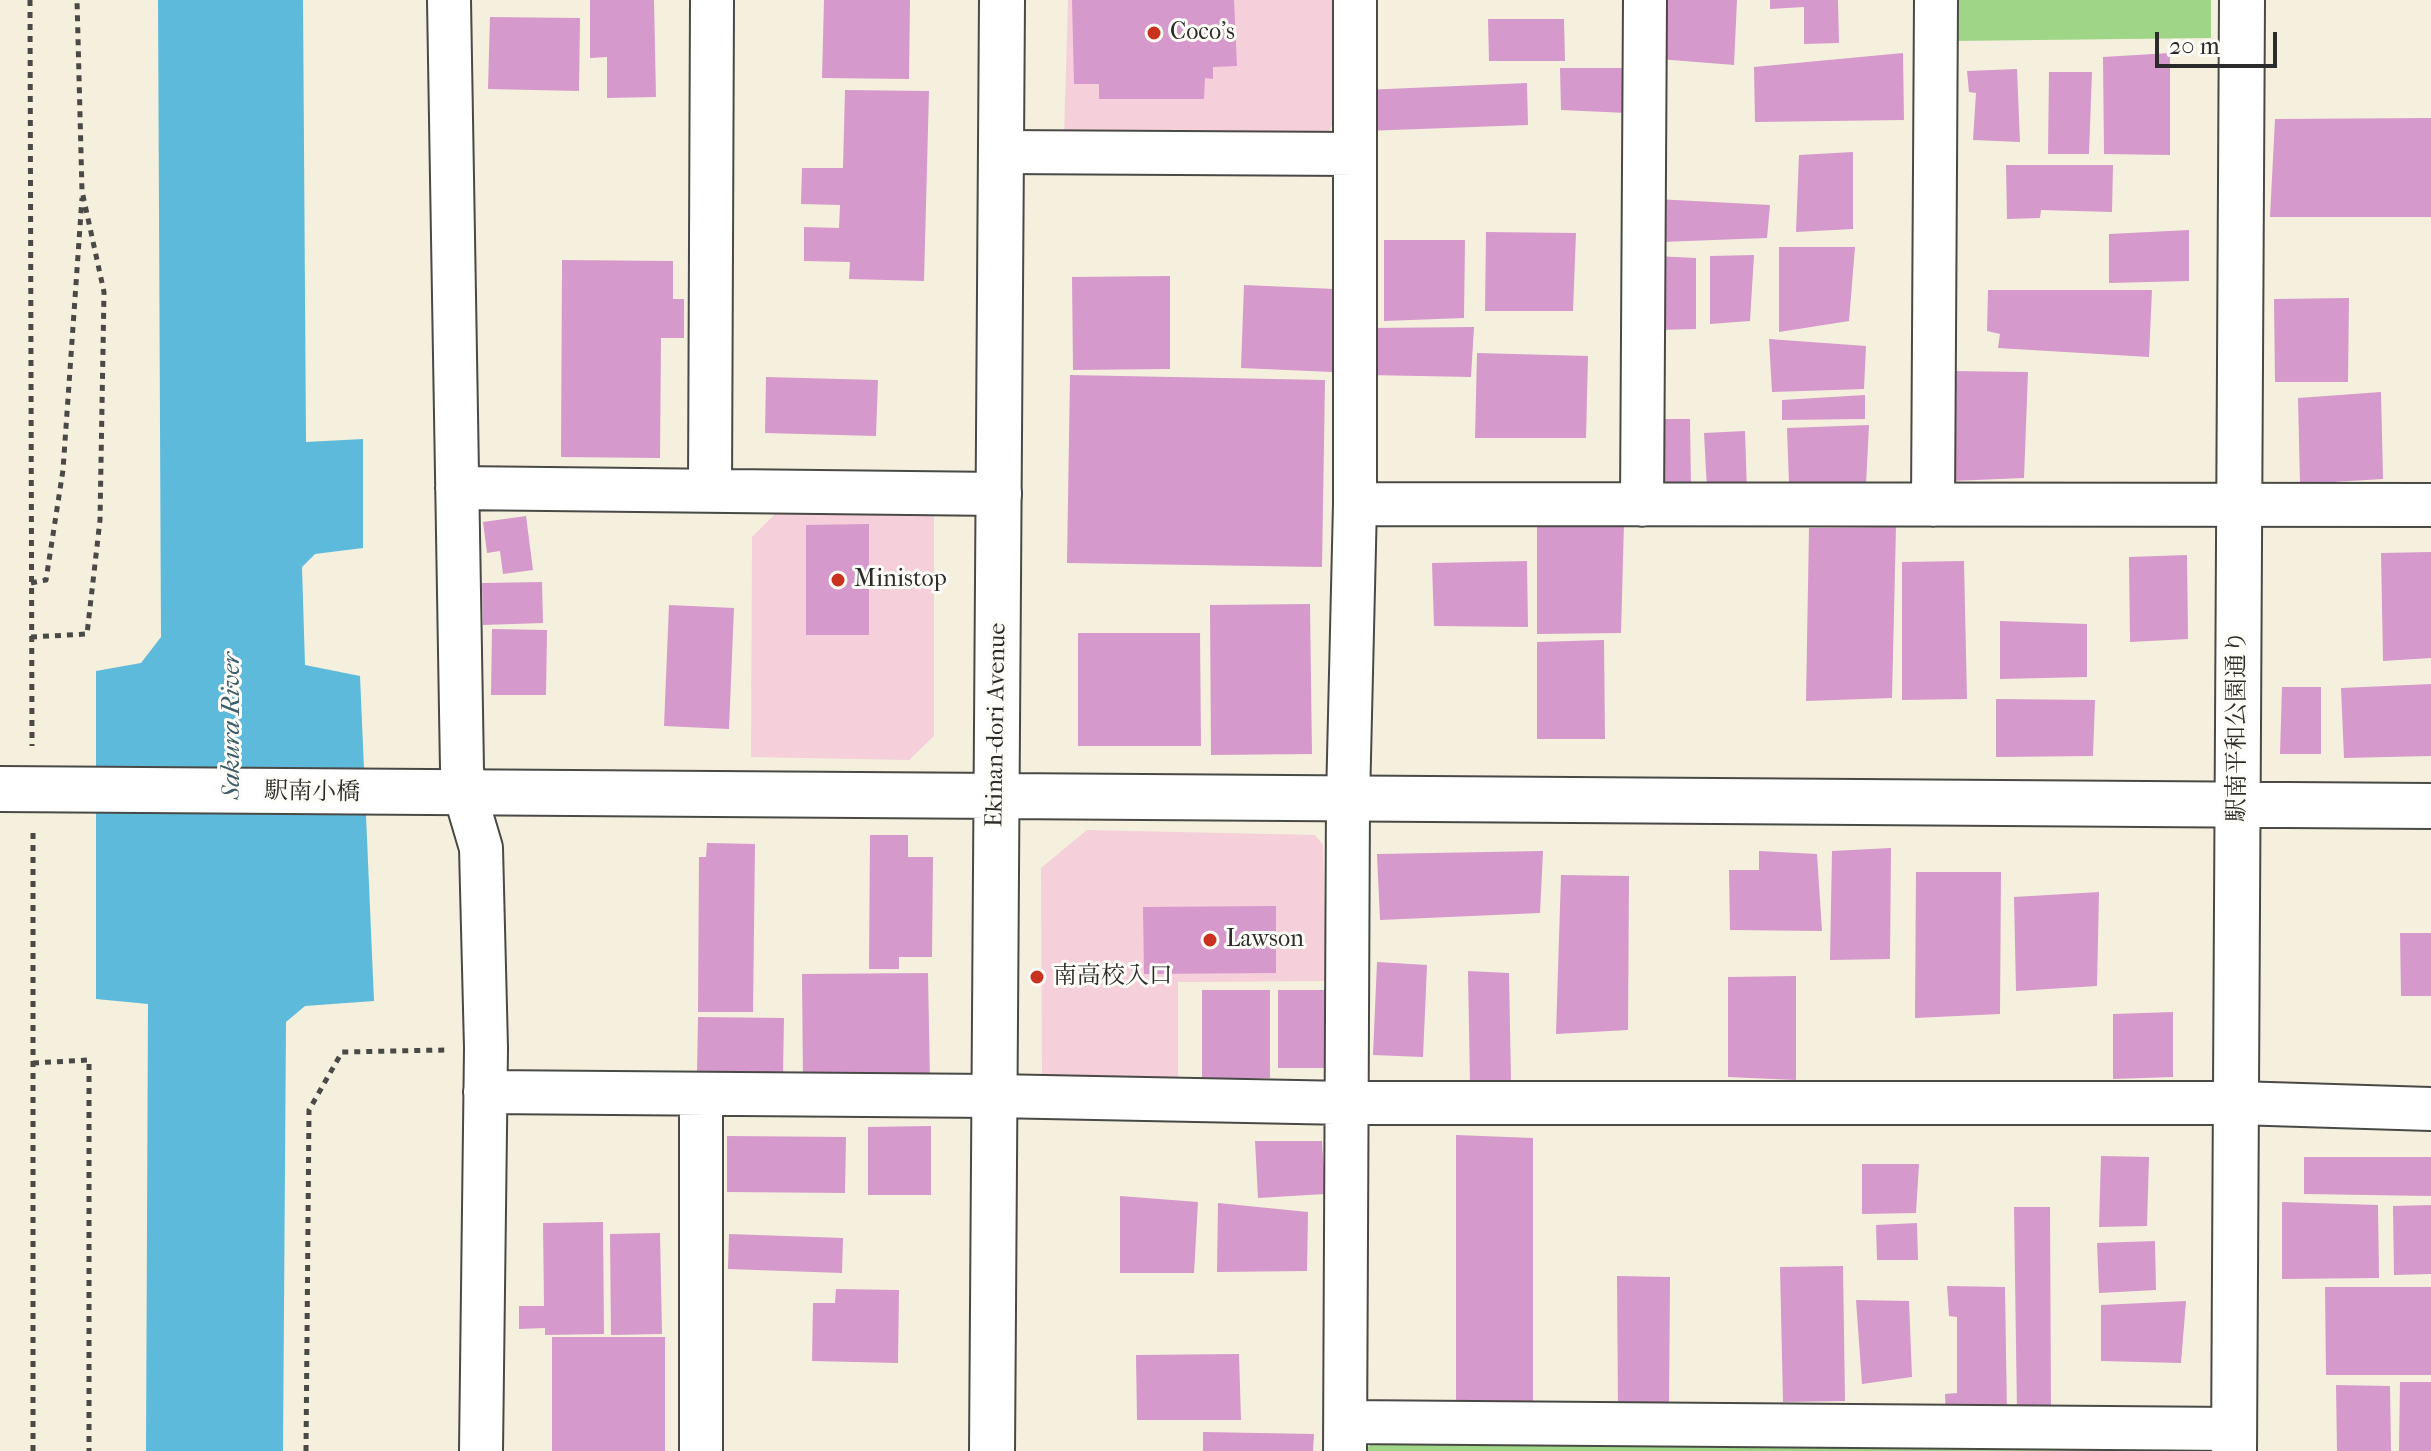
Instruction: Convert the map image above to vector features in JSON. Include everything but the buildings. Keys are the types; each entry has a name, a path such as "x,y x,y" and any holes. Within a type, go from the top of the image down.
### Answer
{"street":[{"path":"449,0 465,794 481,848 485,1092 481,1451"},
{"path":"710,490 712,0"},
{"name":"Ekinan-dori Avenue","path":"992,1451 1002,0"},
{"path":"1355,0 1355,504 1348,800 1346,1436 2234,1440"},
{"path":"1642,505 1645,0"},
{"path":"1933,505 1936,0"},
{"name":"駅南平和公園通り","path":"2234,1440 2242,0"},
{"path":"1001,152 1355,154"},
{"path":"457,488 1000,494"},
{"path":"1355,504 2431,505"},
{"name":"駅南小橋","path":"33,789 2431,806"},
{"path":"485,1092 994,1096 1347,1103 2237,1103 2431,1109"},
{"path":"701,1096 701,1451"}],"path":[{"path":"30,0 33,1451"},
{"path":"31,583 46,580 63,470 82,191 77,0"},
{"path":"31,637 87,634 100,520 104,292 82,191"},
{"path":"306,1451 309,1110 342,1052 408,1051"},
{"path":"33,1063 89,1060 89,1451"}],"shaded area":[{"path":"1068,0 1338,0 1338,116 1325,137 1064,136"},
{"path":"781,508 934,509 934,736 909,760 751,757 752,537"},
{"path":"1087,830 1315,835 1323,845 1326,981 1178,982 1178,1084 1042,1081 1041,868"}],"green space":[{"path":"1953,0 2211,0 2211,38 1952,41"},
{"path":"2181,1440 2195,1451 1364,1451 1374,1441"}],"water":[{"name":"Sakura River","path":"158,0 303,0 306,442 363,439 363,548 315,554 302,567 305,665 360,676 374,1001 305,1006 286,1022 283,1451 146,1451 148,1004 96,999 96,671 141,663 161,637"}],"place":[{"name":"Coco's","path":"1154,33"},
{"name":"Ministop","path":"838,580"},
{"name":"Lawson","path":"1210,940"},
{"name":"南高校入口","path":"1037,977"}]}
